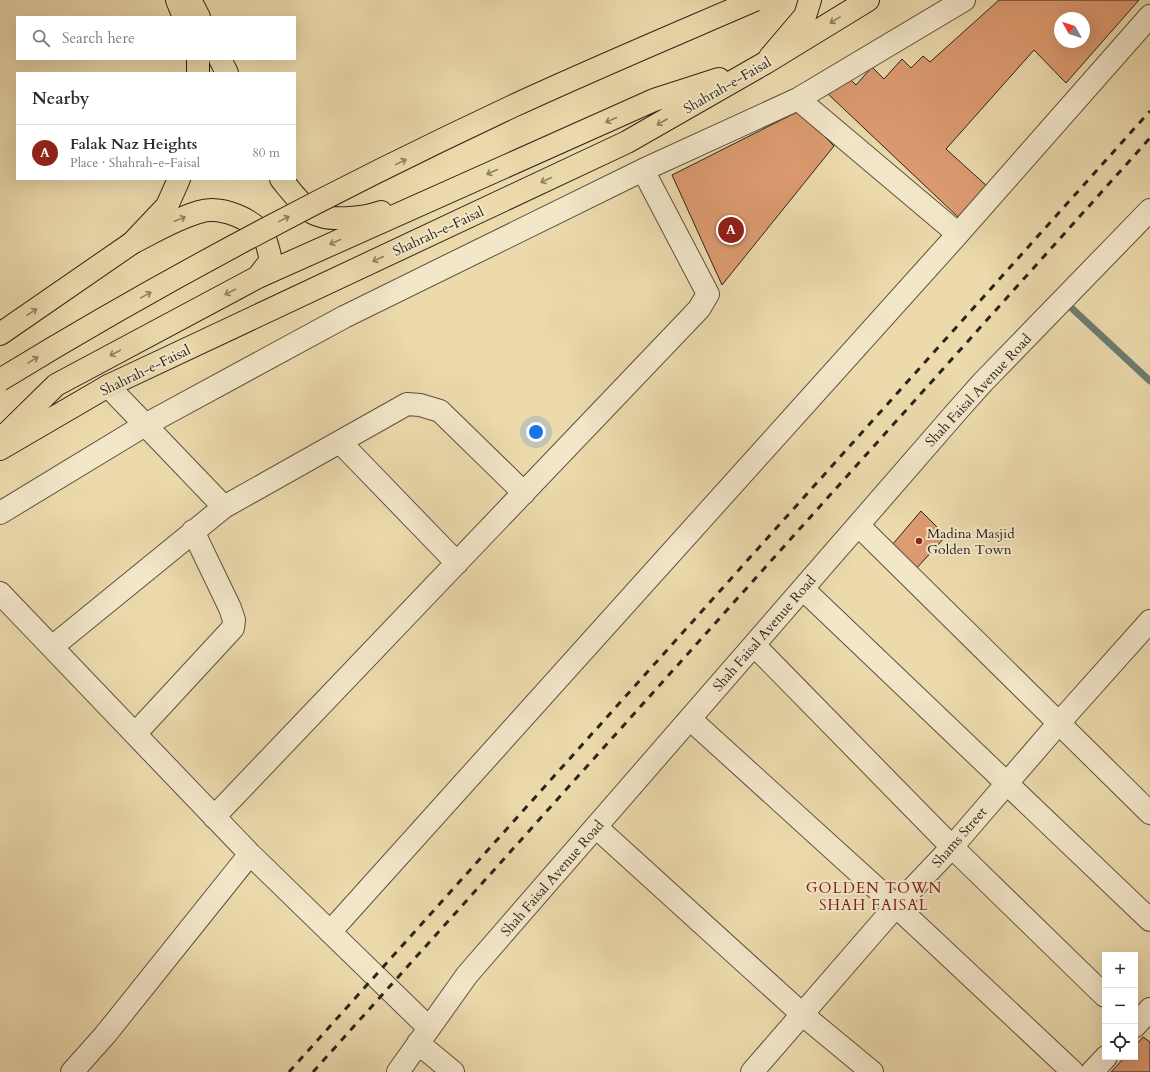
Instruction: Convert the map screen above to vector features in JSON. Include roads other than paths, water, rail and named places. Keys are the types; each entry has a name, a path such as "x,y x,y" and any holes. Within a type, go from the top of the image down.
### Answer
{"main road":[{"path":"177,0 184,16"},
{"path":"190,0 198,16"},
{"path":"0,380 81,331 278,222 513,106 755,0"},
{"path":"0,440 56,385 258,277 654,100 766,63 805,16 810,0"},
{"name":"Shahrah-e-Faisal","path":"0,449 108,386 628,142 766,63 868,0"},
{"path":"198,60 198,72"},
{"path":"220,60 226,72"},
{"path":"132,243 167,206 179,180"},
{"path":"282,180 299,201 315,214 340,218 365,217 464,185"},
{"path":"0,334 132,243 170,223 201,211 227,212 248,220 265,238 271,260 258,277"}],"street":[{"path":"0,513 145,425 344,316 643,170 798,99 964,0"},
{"path":"330,932 958,234 1150,16"},
{"path":"798,99 958,234"},
{"path":"214,816 699,309 708,294 643,170"},
{"name":"Shah Faisal Avenue Road","path":"398,1072 467,976 858,525 983,382 1150,211"},
{"path":"108,386 224,507"},
{"path":"52,647 224,507 407,404 420,405 440,411 524,493"},
{"path":"340,442 457,563"},
{"path":"858,525 1058,724 1150,813"},
{"path":"135,734 233,628 234,620 230,608 193,531"},
{"path":"803,589 1150,920"},
{"path":"0,594 250,854 330,932 424,1036 453,1072"},
{"name":"Shams Street","path":"752,1072 896,906 952,847 1006,783 1150,621"},
{"path":"754,645 952,847 1102,993"},
{"path":"690,719 896,906 1073,1072"},
{"path":"596,827 803,1015 872,1072"},
{"path":"72,1072 105,1036 250,854"},
{"path":"1136,1024 1150,1009"},
{"path":"1092,1072 1103,1060"}],"waterway":[{"path":"1064,301 1150,381"}],"railway":[{"path":"289,1072 1150,111"},
{"path":"313,1072 1150,138"}],"place":[{"name":"Falak Naz Heights","path":"731,230"},
{"name":"Madina Masjid Golden Town","path":"919,541"}],"district":[{"name":"GOLDEN TOWN SHAH FAISAL","path":"874,896"}]}
